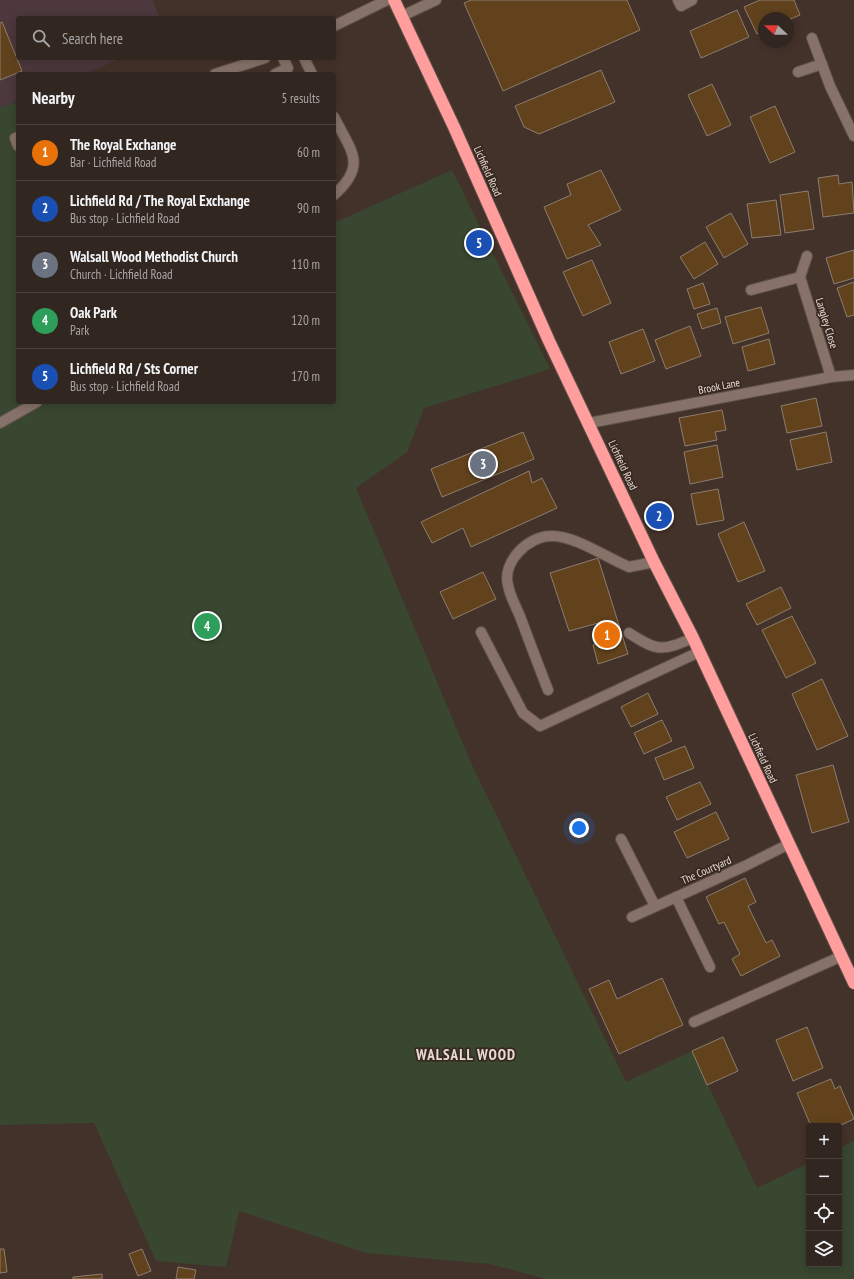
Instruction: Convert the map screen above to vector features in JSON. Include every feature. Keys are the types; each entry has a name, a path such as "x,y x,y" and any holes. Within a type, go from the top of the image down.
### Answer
{"highway":[{"name":"Lichfield Road","path":"394,0 454,127 549,341 654,562 693,638 854,983"}],"street":[{"path":"336,25 387,0"},
{"path":"402,16 436,0"},
{"path":"678,0 681,6 692,0"},
{"path":"812,38 830,86 854,136"},
{"path":"221,72 259,60"},
{"path":"279,72 288,68 284,60"},
{"path":"305,60 311,72"},
{"path":"798,72 822,64"},
{"path":"336,121 355,158 352,171 344,186 336,193"},
{"path":"751,290 800,277 807,256"},
{"name":"Langley Close","path":"800,277 831,377"},
{"name":"Brook Lane","path":"589,423 831,377 854,375"},
{"path":"0,423 33,404"},
{"path":"548,690 507,584 510,563 524,547 536,540 550,536 564,538 606,555 629,567 654,562"},
{"path":"481,632 523,713 540,726 699,652"},
{"path":"629,633 644,643 656,648 668,648 693,638"},
{"path":"620,839 654,906"},
{"name":"The Courtyard","path":"632,917 745,866 789,844"},
{"path":"676,897 710,967"},
{"path":"694,1022 842,956"}],"shaded area":[{"path":"0,0 152,0 159,16 16,16 16,60 118,60 88,72 16,72 16,101 0,108"}],"green space":[{"path":"14,102 16,106 16,404 336,404 336,222 452,170 550,369 424,408 407,452 356,488 471,763 626,1082 692,1051 757,1188 806,1164 806,1267 842,1267 842,1147 854,1141 854,1279 546,1279 490,1264 366,1253 239,1211 226,1267 156,1261 94,1123 0,1125 0,108"}],"building":[{"path":"471,0 627,0 640,30 503,91 464,3"},
{"path":"760,0 794,0 800,15 794,18 794,12 758,12 757,34 744,7"},
{"path":"737,10 749,37 701,58 690,31"},
{"path":"2,22 16,56 16,60 18,60 22,71 16,72 16,73 0,80 0,23"},
{"path":"601,70 615,102 539,134 524,127 515,106"},
{"path":"712,84 731,125 707,136 688,95"},
{"path":"775,106 795,152 770,163 750,117"},
{"path":"601,170 621,210 588,225 601,245 567,259 544,207 571,195 567,184"},
{"path":"838,175 839,184 852,182 854,213 823,217 818,178"},
{"path":"808,191 814,229 785,233 780,195"},
{"path":"776,200 781,235 752,238 747,204"},
{"path":"731,213 748,244 724,258 706,227"},
{"path":"705,242 718,264 694,279 680,257"},
{"path":"854,250 854,278 834,284 826,258"},
{"path":"592,260 611,303 583,316 563,272"},
{"path":"854,282 854,315 847,317 837,288"},
{"path":"703,283 710,304 694,309 687,289"},
{"path":"761,307 769,333 733,344 725,317"},
{"path":"717,308 721,323 702,329 697,314"},
{"path":"690,326 701,356 666,369 655,340"},
{"path":"643,329 655,361 621,374 609,342"},
{"path":"769,339 775,364 748,371 742,347"},
{"path":"816,398 822,426 787,433 781,406"},
{"path":"722,410 726,430 715,432 717,440 685,446 679,418"},
{"path":"523,432 534,459 442,497 431,469"},
{"path":"826,432 832,462 797,470 790,440"},
{"path":"717,445 723,477 690,484 684,452"},
{"path":"529,471 532,483 542,478 557,508 471,547 463,528 432,543 421,522"},
{"path":"718,489 724,520 697,525 691,494"},
{"path":"744,522 765,571 738,582 718,534"},
{"path":"598,558 628,654 598,664 593,645 607,642 602,622 569,631 550,573"},
{"path":"483,572 496,599 453,619 440,592"},
{"path":"781,587 791,608 757,625 746,604"},
{"path":"792,616 816,663 786,678 762,630"},
{"path":"822,679 848,736 817,750 792,694"},
{"path":"648,693 658,714 631,727 621,707"},
{"path":"662,720 672,741 644,754 634,733"},
{"path":"685,746 694,768 664,780 655,758"},
{"path":"833,765 849,822 812,833 796,775"},
{"path":"700,782 711,804 677,820 666,797"},
{"path":"716,812 729,839 687,858 674,832"},
{"path":"745,878 756,902 748,906 766,943 772,940 780,956 741,976 732,959 740,954 724,922 719,924 706,897"},
{"path":"662,978 683,1025 619,1054 589,989 609,980 617,999"},
{"path":"807,1027 823,1068 793,1081 776,1040"},
{"path":"723,1037 738,1071 707,1085 692,1051"},
{"path":"831,1079 835,1089 840,1086 854,1119 842,1125 842,1123 810,1123 797,1093"},
{"path":"0,1249 4,1249 7,1272 0,1273"},
{"path":"142,1249 151,1271 138,1276 129,1254"},
{"path":"178,1267 196,1270 194,1279 176,1279"},
{"path":"102,1274 102,1279 73,1279 73,1277"}],"place":[{"name":"Lichfield Rd / Sts Corner","path":"479,243"},
{"name":"Walsall Wood Methodist Church","path":"483,464"},
{"name":"Lichfield Rd / The Royal Exchange","path":"659,516"},
{"name":"Oak Park","path":"207,626"},
{"name":"The Royal Exchange","path":"607,635"}],"district":[{"name":"WALSALL WOOD","path":"466,1055"}]}
